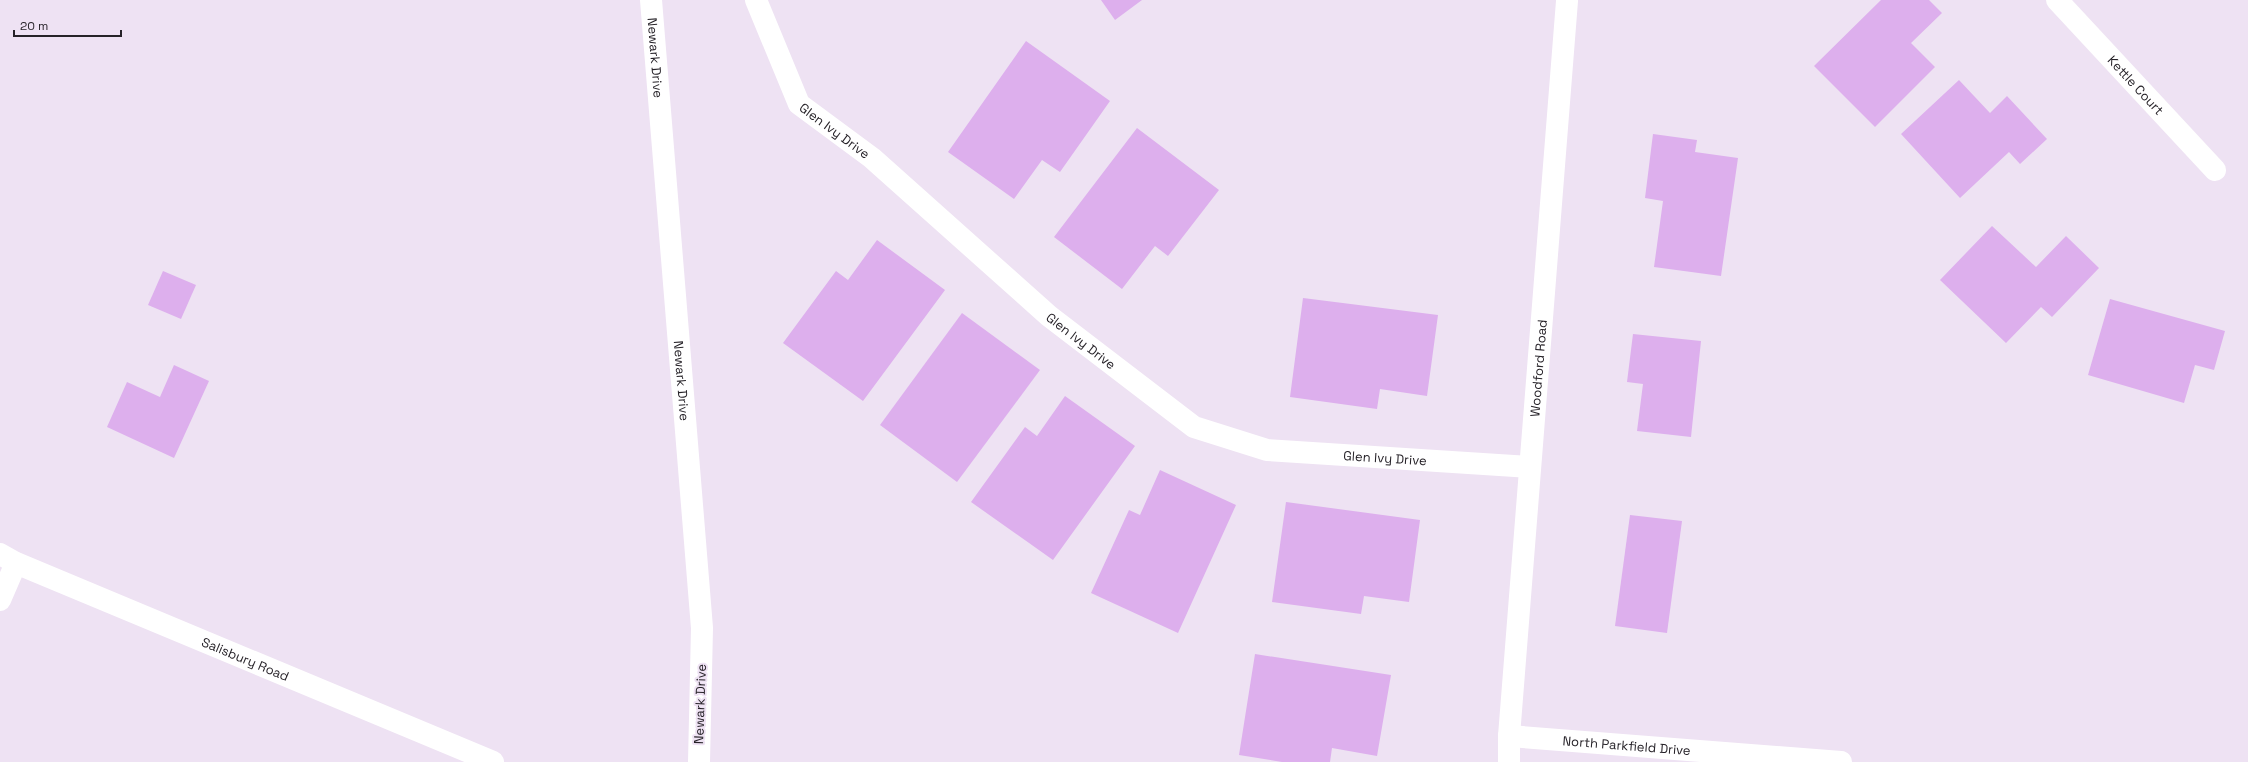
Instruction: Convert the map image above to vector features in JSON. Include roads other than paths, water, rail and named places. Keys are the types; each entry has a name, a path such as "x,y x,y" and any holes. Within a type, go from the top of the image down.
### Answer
{"street":[{"name":"Newark Drive","path":"651,0 702,628 699,762"},
{"name":"Glen Ivy Drive","path":"756,0 799,104 872,158 1049,316 1194,427 1268,450 1530,467"},
{"name":"Woodford Road","path":"1508,762 1567,0"},
{"name":"Kettle Court","path":"2057,0 2215,170"},
{"path":"0,600 8,558"},
{"name":"Salisbury Road","path":"8,558 493,762"},
{"name":"Woodford Road","path":"1496,762 1509,736"},
{"name":"North Parkfield Drive","path":"1509,736 1841,762"}]}
